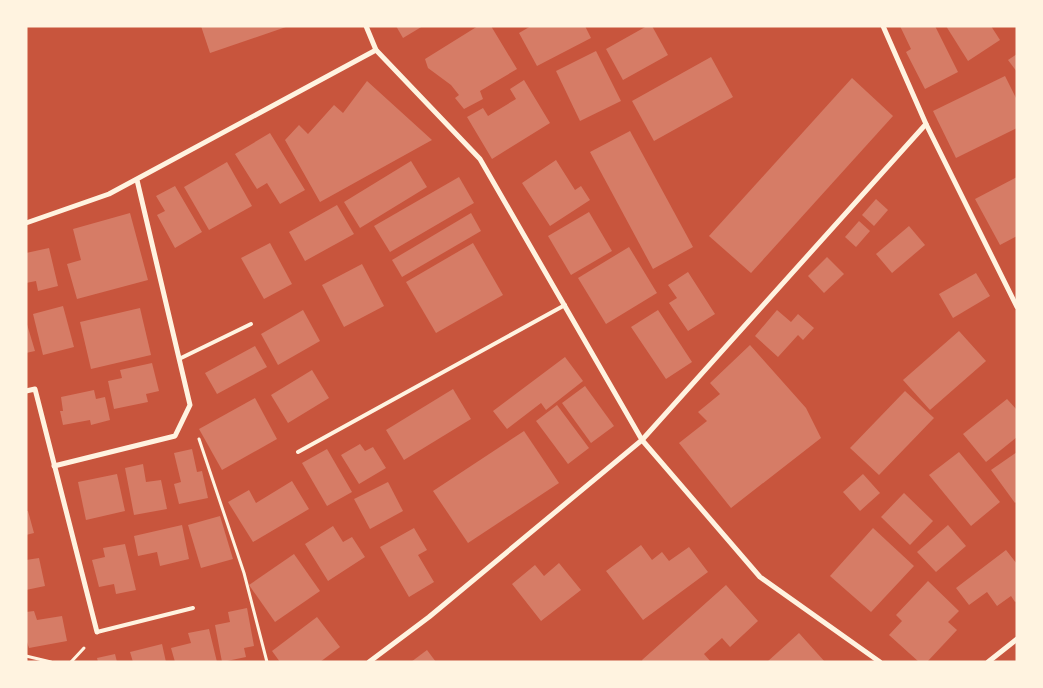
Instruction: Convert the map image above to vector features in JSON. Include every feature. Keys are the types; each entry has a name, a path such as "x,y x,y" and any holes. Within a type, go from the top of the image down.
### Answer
{"street":[{"path":"366,26 376,50 480,159 642,440 760,577 880,662"},
{"path":"883,26 926,124 1017,307"},
{"path":"26,223 108,194 137,180 376,50"},
{"path":"369,662 429,617 642,440 926,124"},
{"path":"54,466 176,436 190,405 137,180"},
{"path":"26,391 35,389 97,632"},
{"path":"988,662 1017,639"}],"lane":[{"path":"298,452 565,305"},
{"path":"179,359 251,324"},
{"path":"97,632 193,608"}],"path":[{"path":"181,423 196,431 244,573 267,662"},
{"path":"26,656 51,662"}],"building":[{"path":"201,26 286,26 286,27 210,53"},
{"path":"396,26 423,26 403,38"},
{"path":"478,26 491,26 517,69 480,91 483,99 464,109 455,98 459,95 451,85 428,68 425,59"},
{"path":"531,26 585,26 591,38 537,66 519,33"},
{"path":"647,26 652,26 668,55 623,80 606,49"},
{"path":"900,26 935,26 958,72 925,89 906,52 911,49"},
{"path":"946,26 991,26 1000,40 968,61"},
{"path":"596,51 621,101 580,121 556,71"},
{"path":"1017,54 1017,72 1008,60"},
{"path":"711,57 733,97 654,141 632,101"},
{"path":"1005,76 1017,100 1017,128 956,158 933,111"},
{"path":"852,78 893,116 751,273 709,236"},
{"path":"524,80 550,123 492,159 467,117 483,108 488,116 516,99 510,89"},
{"path":"367,81 432,140 320,202 285,140 299,125 308,134 334,105 343,113"},
{"path":"630,131 693,247 653,269 590,152"},
{"path":"270,133 305,190 280,204 267,183 257,189 235,154"},
{"path":"556,160 575,190 581,186 590,200 550,226 522,183"},
{"path":"411,161 427,187 360,228 344,202"},
{"path":"227,162 252,206 209,230 184,187"},
{"path":"459,177 474,203 390,252 374,226"},
{"path":"1017,177 1017,236 1000,245 975,199"},
{"path":"175,186 202,232 175,248 157,215 165,211 156,196"},
{"path":"876,199 888,210 874,226 862,215"},
{"path":"337,205 354,234 305,261 289,232"},
{"path":"589,212 612,251 571,275 548,236"},
{"path":"130,213 148,280 77,299 67,264 81,260 73,229"},
{"path":"471,213 481,231 402,277 392,260"},
{"path":"859,221 870,231 856,247 845,237"},
{"path":"909,226 925,245 892,273 876,254"},
{"path":"270,243 292,284 264,299 241,258"},
{"path":"473,243 503,295 436,333 406,282"},
{"path":"629,247 657,293 606,324 578,278"},
{"path":"49,248 58,286 38,291 36,281 26,283 26,253"},
{"path":"827,257 844,274 824,293 808,276"},
{"path":"362,264 384,306 344,327 322,285"},
{"path":"688,272 715,314 688,331 669,303 677,298 668,285"},
{"path":"976,273 990,296 953,318 939,294"},
{"path":"63,306 74,347 43,355 33,314"},
{"path":"140,308 151,355 91,369 80,322"},
{"path":"303,310 320,341 278,365 261,334"},
{"path":"658,310 692,362 666,379 631,327"},
{"path":"777,310 791,322 798,314 814,328 803,340 798,335 778,357 755,336"},
{"path":"26,321 35,351 26,353"},
{"path":"959,331 986,361 930,410 903,380"},
{"path":"750,345 806,408 821,438 731,508 679,443 707,421 698,412 720,394 710,383"},
{"path":"255,346 267,367 217,394 205,373"},
{"path":"565,357 583,381 546,410 541,403 507,429 493,411"},
{"path":"152,363 159,391 146,394 148,402 114,409 108,381 122,378 120,370"},
{"path":"312,370 329,398 288,423 271,395"},
{"path":"585,386 614,426 591,443 562,403"},
{"path":"453,389 471,419 404,460 386,430"},
{"path":"94,390 96,399 105,397 110,420 91,425 90,420 63,425 60,411 63,411 61,397"},
{"path":"905,391 934,418 879,475 850,448"},
{"path":"255,398 277,439 222,470 199,429"},
{"path":"1007,399 1017,410 1017,437 986,462 963,434"},
{"path":"557,405 589,448 568,464 536,421"},
{"path":"524,431 559,483 468,543 433,491"},
{"path":"360,444 365,451 373,447 386,468 359,484 341,455"},
{"path":"192,449 197,472 202,471 208,498 179,504 174,484 181,482 174,453"},
{"path":"327,449 352,492 327,506 302,463"},
{"path":"959,452 1000,502 971,526 929,475"},
{"path":"1017,452 1017,501 1015,503 991,470"},
{"path":"143,464 146,482 161,480 167,509 134,515 125,468"},
{"path":"117,474 125,511 86,520 78,482"},
{"path":"863,474 880,493 860,511 843,492"},
{"path":"292,481 309,509 253,542 228,502 249,490 256,503"},
{"path":"388,482 403,511 370,529 354,499"},
{"path":"904,493 933,521 910,545 881,517"},
{"path":"26,511 28,511 34,533 26,535"},
{"path":"220,516 233,559 201,568 188,525"},
{"path":"182,525 189,559 160,566 157,552 138,556 134,536"},
{"path":"948,525 966,546 936,572 917,552"},
{"path":"333,526 343,542 352,537 365,557 328,581 305,544"},
{"path":"414,528 427,550 418,555 434,582 409,597 380,547"},
{"path":"873,528 914,566 871,612 830,576"},
{"path":"125,544 136,590 116,594 114,584 99,587 92,560 105,557 103,548"},
{"path":"641,545 652,560 662,552 669,561 689,547 708,572 643,620 606,571"},
{"path":"1006,550 1017,564 1017,601 1015,602 1011,596 997,606 987,592 969,605 956,588"},
{"path":"294,554 320,591 275,622 249,585"},
{"path":"39,558 45,586 26,590 26,560"},
{"path":"559,563 581,590 541,621 512,584 535,565 544,576"},
{"path":"928,581 959,611 948,622 957,630 927,662 919,662 889,635 902,621 896,615"},
{"path":"726,585 758,621 730,647 722,638 704,654 711,662 643,662 642,660"},
{"path":"247,608 254,646 244,648 246,657 222,662 215,625 230,622 228,612"},
{"path":"34,611 37,620 62,616 67,641 29,648 26,639 26,612"},
{"path":"317,617 340,647 320,662 280,662 272,651"},
{"path":"209,629 217,662 175,662 171,648 191,643 188,633"},
{"path":"799,633 825,662 767,662"},
{"path":"162,644 166,662 133,662 130,652"},
{"path":"427,650 436,662 411,662"},
{"path":"115,654 117,662 98,662 97,658"}]}
